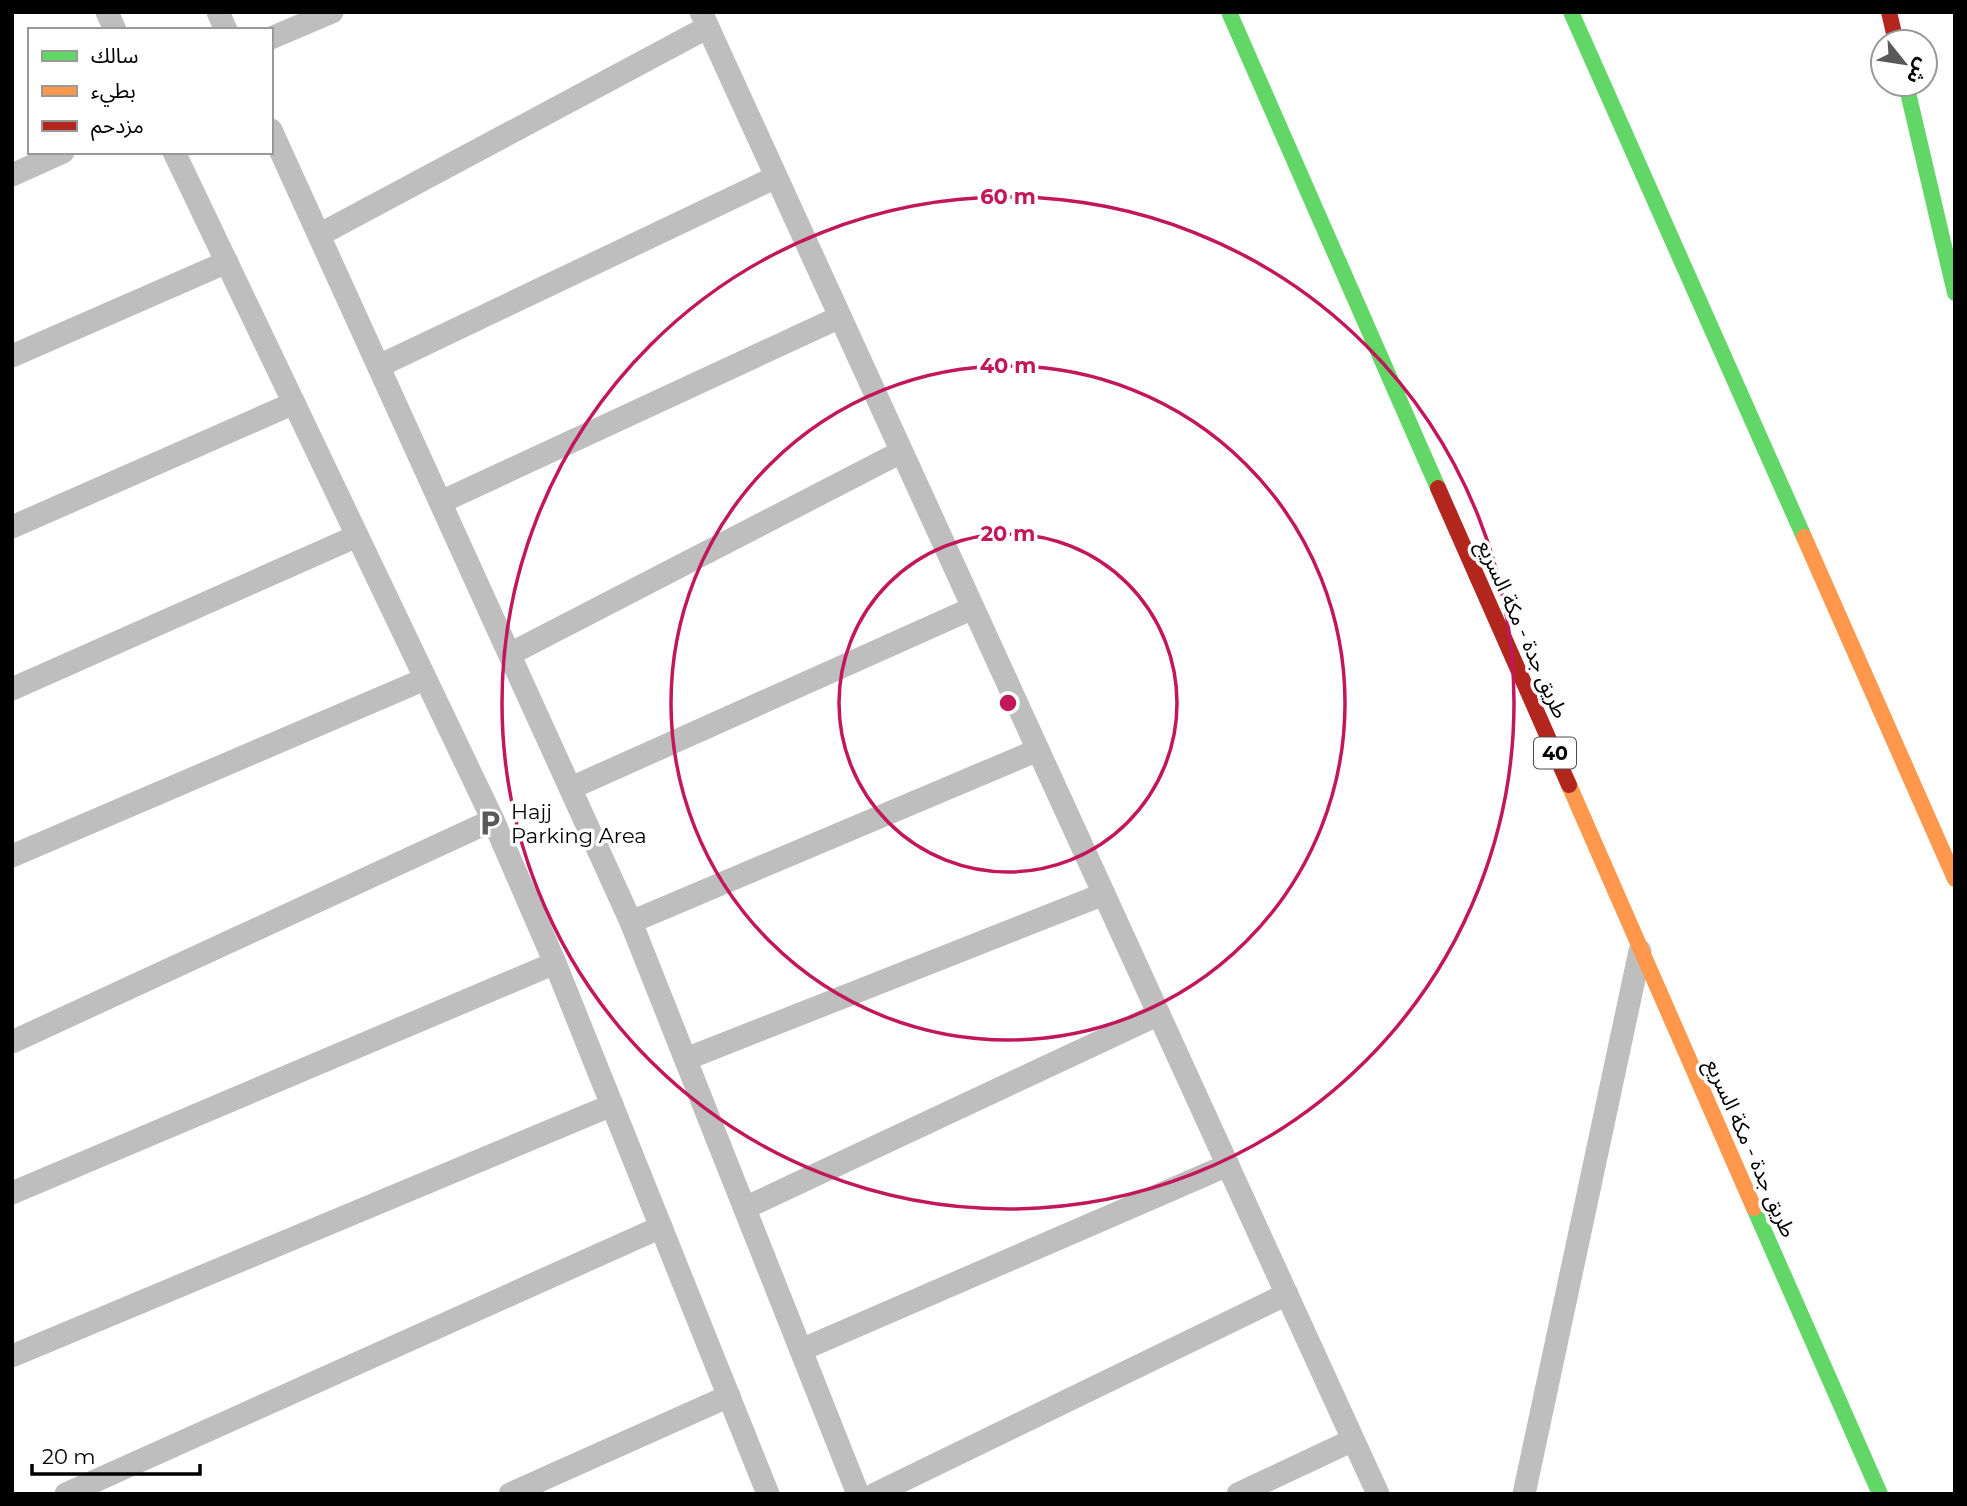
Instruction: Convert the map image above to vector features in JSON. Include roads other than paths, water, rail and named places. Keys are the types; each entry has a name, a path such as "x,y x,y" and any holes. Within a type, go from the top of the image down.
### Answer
{"main road":[{"name":"طريق جدة - مكة السريع","path":"1229,12 1880,1494"},
{"path":"1571,12 1955,878"},
{"path":"1909,98 1955,293"}],"lane":[{"path":"107,12 115,28"},
{"path":"218,12 225,28"},
{"path":"273,37 332,12"},
{"path":"319,235 705,20 1378,1494"},
{"path":"273,134 631,922 858,1494"},
{"path":"12,175 59,154"},
{"path":"175,154 493,820 555,964 768,1494"},
{"path":"379,366 776,177"},
{"path":"12,356 227,262"},
{"path":"441,502 840,317"},
{"path":"12,527 294,403"},
{"path":"510,654 901,452"},
{"path":"12,689 357,536"},
{"path":"571,788 973,608"},
{"path":"12,856 425,680"},
{"path":"631,922 1038,750"},
{"path":"12,1042 493,820"},
{"path":"686,1059 1104,894"},
{"path":"1524,1494 1640,948"},
{"path":"12,1193 555,964"},
{"path":"745,1208 1158,1014"},
{"path":"12,1356 612,1105"},
{"path":"801,1350 1228,1166"},
{"path":"66,1494 661,1227"},
{"path":"875,1494 1287,1294"},
{"path":"510,1494 729,1396"},
{"path":"1238,1494 1353,1440"}],"place":[{"name":"Hajj Parking Area","path":"490,823"}]}
